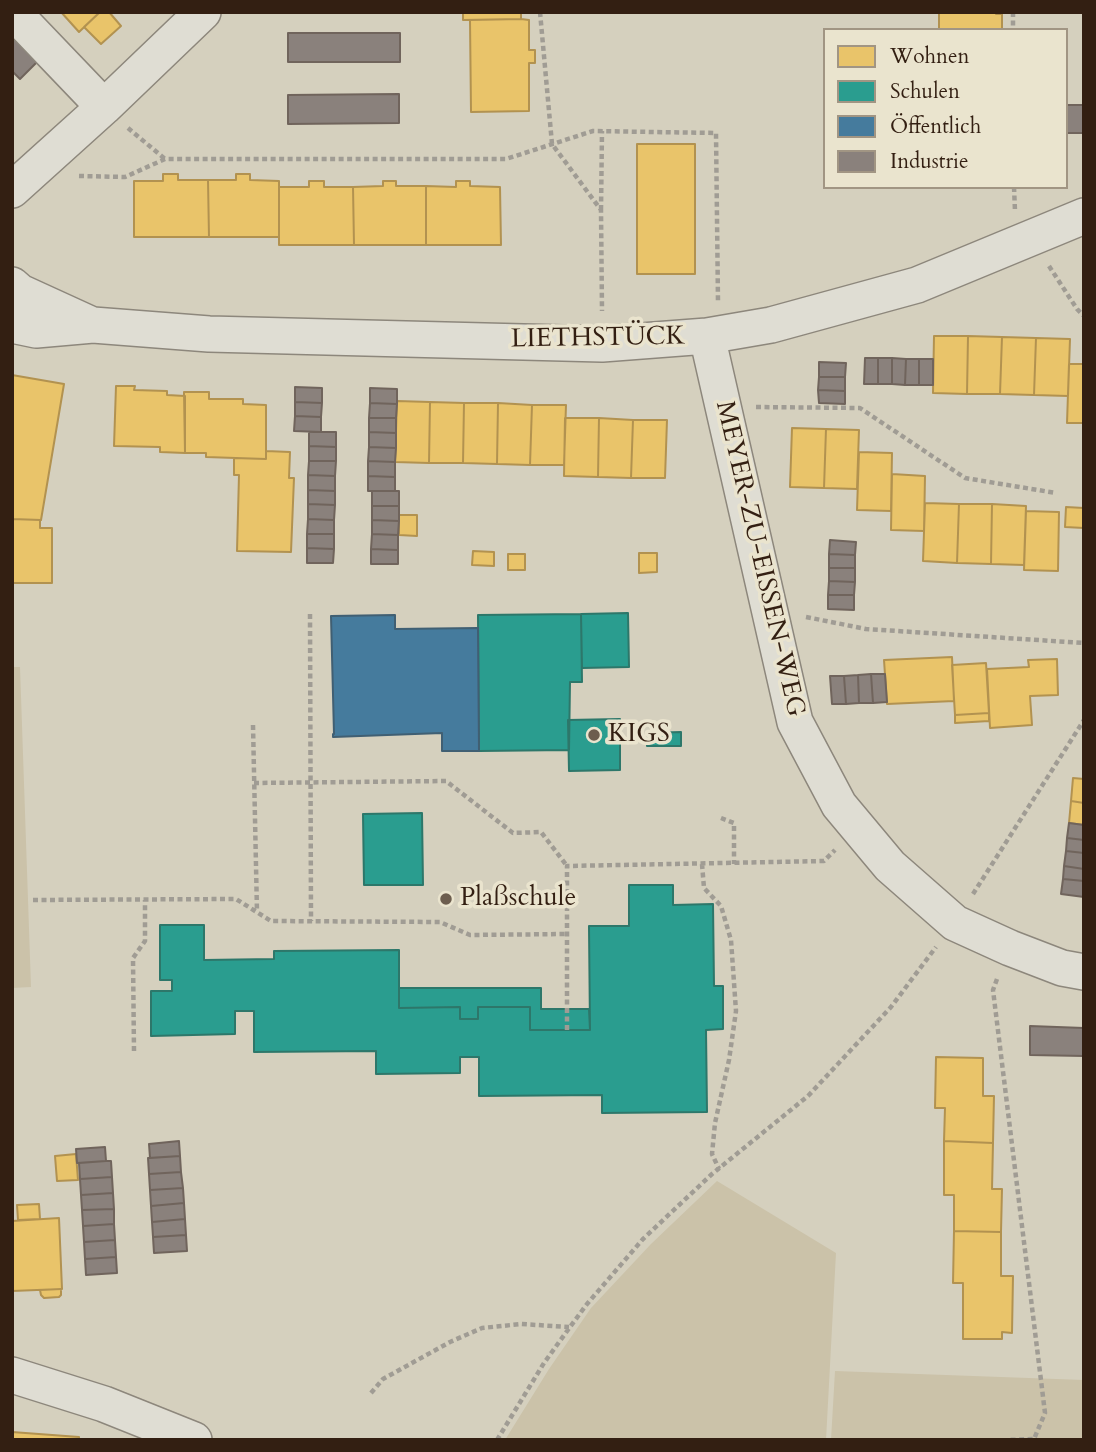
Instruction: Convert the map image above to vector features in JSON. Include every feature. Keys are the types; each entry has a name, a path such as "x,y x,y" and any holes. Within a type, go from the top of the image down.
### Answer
{"street":[{"path":"13,12 104,107"},
{"path":"21,182 203,12"},
{"name":"LIETHSTÜCK","path":"12,325 36,330 93,325 209,334 602,344 707,336 771,325 917,285 1084,216"},
{"name":"LIETHSTÜCK","path":"12,285 20,292 93,325"},
{"name":"MEYER-ZU-EISSEN-WEG","path":"707,336 794,722 839,805 890,866 955,923 1062,968 1084,972"},
{"path":"12,1375 104,1404 194,1440"}],"path":[{"path":"540,12 552,144 601,211"},
{"path":"104,107 165,159"},
{"path":"21,182 125,177 165,159 506,159 593,131 716,133 718,304 707,336"},
{"path":"602,131 602,344"},
{"path":"1031,237 1084,317"},
{"path":"723,407 860,408 965,478 1056,493"},
{"path":"769,609 866,629 1084,643"},
{"path":"310,614 311,921"},
{"path":"497,1440 544,1363 570,1327 643,1239 719,1169 808,1096 891,1007 955,923 1084,720"},
{"path":"253,725 257,912"},
{"path":"254,783 446,781 513,833 541,832 567,866 567,1030"},
{"path":"721,818 734,823 734,864"},
{"path":"567,866 824,861 859,829"},
{"path":"702,864 704,888 721,906 731,940 736,1011 714,1133 712,1154 719,1169"},
{"path":"33,900 236,899 271,920 440,922 470,935 566,934"},
{"path":"134,1051 133,958 145,941 145,900"},
{"path":"993,990 1045,1413 1034,1439 1007,1440"},
{"path":"371,1393 383,1379 450,1342 482,1328 521,1324 570,1327"}],"shaded area":[{"path":"12,667 20,667 31,987 12,988"},
{"path":"717,1181 836,1253 826,1440 505,1440 591,1308 651,1244"},
{"path":"835,1371 1084,1380 1084,1440 831,1440"}],"building: Wohnen":[{"path":"61,12 100,12 79,32"},
{"path":"100,12 109,12 121,26 101,44 84,27"},
{"path":"463,12 521,12 521,19 463,20"},
{"path":"939,12 1002,14 1002,28 939,28"},
{"path":"470,20 529,20 529,50 535,50 535,63 529,63 529,111 471,112"},
{"path":"637,144 695,144 695,274 637,274"},
{"path":"163,174 178,174 178,180 208,180 209,237 134,237 134,181 163,181"},
{"path":"236,174 250,174 250,180 279,181 279,237 209,237 208,180 236,180"},
{"path":"309,181 324,181 324,187 353,187 354,245 279,245 279,187 309,187"},
{"path":"383,181 396,181 396,186 426,186 426,245 354,245 353,187 383,186"},
{"path":"456,181 470,181 470,186 500,187 501,245 426,245 426,186 456,187"},
{"path":"934,336 968,336 967,394 933,393"},
{"path":"968,336 1002,337 1000,394 967,394"},
{"path":"1002,337 1036,338 1034,395 1000,394"},
{"path":"1036,338 1070,339 1068,396 1034,395"},
{"path":"1069,364 1084,364 1084,423 1067,423"},
{"path":"12,375 64,384 41,520 12,519"},
{"path":"116,386 135,386 134,390 167,391 167,395 185,396 185,453 160,452 160,447 114,446"},
{"path":"184,392 209,392 209,399 243,399 243,404 266,405 266,459 206,457 206,453 185,453"},
{"path":"397,401 430,402 429,463 395,462"},
{"path":"430,402 464,403 463,463 429,463"},
{"path":"464,403 498,403 497,464 463,463"},
{"path":"498,403 532,405 530,465 497,464"},
{"path":"532,405 566,405 564,465 530,465"},
{"path":"565,418 599,418 598,477 564,476"},
{"path":"599,418 633,420 631,478 598,477"},
{"path":"633,420 667,420 665,478 631,478"},
{"path":"792,428 826,429 824,488 790,487"},
{"path":"826,429 859,430 857,489 824,488"},
{"path":"266,451 290,452 289,478 294,478 291,552 237,551 239,475 234,475 234,458 266,459"},
{"path":"859,452 892,453 891,511 857,510"},
{"path":"892,474 925,476 924,531 891,530"},
{"path":"925,503 959,504 957,563 923,561"},
{"path":"959,504 992,504 991,564 957,563"},
{"path":"992,504 1026,506 1024,565 991,564"},
{"path":"1066,507 1084,508 1084,528 1065,527"},
{"path":"1026,511 1059,512 1058,571 1024,570"},
{"path":"399,515 417,515 417,536 399,535"},
{"path":"12,519 40,520 40,528 52,528 52,583 12,583"},
{"path":"473,551 494,552 494,566 472,565"},
{"path":"639,553 657,553 657,572 639,573"},
{"path":"508,554 525,554 525,570 508,570"},
{"path":"952,657 954,701 887,704 884,660"},
{"path":"1057,659 1058,695 1030,696 1032,725 990,728 987,669 1029,667 1028,660"},
{"path":"986,663 989,713 955,715 952,665"},
{"path":"989,713 989,721 955,723 955,715"},
{"path":"1073,778 1084,779 1084,803 1071,801"},
{"path":"1071,801 1084,803 1084,825 1069,823"},
{"path":"936,1057 983,1058 983,1096 994,1096 993,1143 944,1141 945,1108 935,1108"},
{"path":"944,1141 993,1143 992,1189 1002,1189 1001,1232 954,1231 954,1195 944,1195"},
{"path":"76,1154 78,1180 57,1181 55,1156"},
{"path":"39,1204 40,1219 18,1220 17,1205"},
{"path":"59,1218 62,1289 12,1291 12,1221"},
{"path":"954,1231 1001,1232 1001,1276 1013,1276 1012,1333 1002,1332 1002,1339 963,1339 963,1283 953,1283"},
{"path":"61,1289 59,1297 44,1298 40,1290"},
{"path":"12,1432 79,1437 79,1440 12,1440"}],"building: Schulen":[{"path":"628,613 629,667 582,668 581,614"},
{"path":"581,614 582,682 570,682 569,750 479,751 478,615"},
{"name":"KIGS","path":"620,719 620,770 569,771 568,720"},
{"path":"681,732 681,746 647,746 647,733"},
{"path":"422,813 423,885 364,885 363,814"},
{"path":"629,885 673,885 673,905 713,904 714,986 723,986 723,1029 706,1030 707,1112 602,1113 602,1095 479,1096 479,1057 460,1057 460,1073 376,1074 376,1051 254,1052 254,1011 235,1011 235,1034 151,1036 151,991 172,991 172,980 160,980 160,925 204,925 204,960 274,959 274,951 399,950 399,1008 460,1007 460,1019 478,1019 478,1007 530,1007 530,1030 590,1030 589,926 629,926"},
{"path":"399,988 541,988 541,1009 589,1009 590,1030 530,1030 530,1007 478,1007 478,1019 460,1019 460,1007 399,1008"}],"building: Öffentlich":[{"path":"395,615 395,629 478,628 479,751 442,751 442,733 333,737 331,616"}],"building: Industrie":[{"path":"12,33 39,60 20,79 12,71"},
{"path":"288,33 400,33 400,62 288,62"},
{"path":"399,94 399,123 288,124 288,95"},
{"path":"1068,105 1084,105 1084,133 1068,133"},
{"path":"865,358 878,358 878,384 864,384"},
{"path":"878,358 892,358 892,384 878,384"},
{"path":"892,358 906,359 905,385 892,384"},
{"path":"906,359 919,359 919,385 905,385"},
{"path":"919,359 933,359 933,385 919,385"},
{"path":"819,362 846,363 845,377 819,377"},
{"path":"819,377 845,377 845,391 818,390"},
{"path":"295,387 322,388 322,403 295,402"},
{"path":"370,388 397,389 397,404 370,403"},
{"path":"818,390 845,391 845,404 819,403"},
{"path":"295,402 322,403 321,417 295,416"},
{"path":"370,403 397,404 396,418 369,418"},
{"path":"295,416 321,417 321,432 294,431"},
{"path":"369,418 396,418 396,433 369,432"},
{"path":"309,432 336,432 336,447 309,446"},
{"path":"369,432 396,433 396,448 369,447"},
{"path":"309,446 336,447 336,461 309,461"},
{"path":"369,447 396,448 395,462 368,461"},
{"path":"309,461 336,461 335,476 308,475"},
{"path":"368,461 395,462 395,477 368,476"},
{"path":"308,475 335,476 335,491 308,490"},
{"path":"368,476 395,477 395,491 368,491"},
{"path":"308,490 335,491 335,505 308,504"},
{"path":"372,491 399,491 399,506 372,506"},
{"path":"308,504 335,505 334,520 308,519"},
{"path":"372,506 399,506 399,521 372,520"},
{"path":"308,519 334,520 334,534 307,534"},
{"path":"372,520 399,521 398,535 372,534"},
{"path":"307,534 334,534 334,549 307,548"},
{"path":"372,534 398,535 398,550 371,549"},
{"path":"830,540 856,542 855,555 829,554"},
{"path":"307,548 334,549 333,563 307,563"},
{"path":"371,549 398,550 398,564 371,564"},
{"path":"829,554 855,555 855,568 829,568"},
{"path":"829,568 855,568 855,582 829,581"},
{"path":"829,581 855,582 854,595 828,595"},
{"path":"828,595 854,595 854,610 828,609"},
{"path":"871,674 885,674 887,702 873,703"},
{"path":"871,674 873,703 859,703 858,675"},
{"path":"858,675 859,703 846,704 844,676"},
{"path":"830,676 844,676 846,704 832,704"},
{"path":"1069,823 1084,825 1084,840 1067,838"},
{"path":"1067,838 1084,840 1084,853 1066,851"},
{"path":"1066,851 1084,853 1084,869 1064,866"},
{"path":"1064,866 1084,869 1084,881 1063,879"},
{"path":"1063,879 1084,881 1084,897 1061,894"},
{"path":"1030,1026 1084,1028 1084,1056 1030,1055"},
{"path":"179,1141 180,1156 150,1158 149,1144"},
{"path":"105,1147 106,1161 77,1163 76,1149"},
{"path":"180,1156 181,1172 149,1174 148,1158"},
{"path":"111,1161 112,1177 80,1179 79,1163"},
{"path":"181,1172 183,1188 150,1190 149,1174"},
{"path":"112,1177 113,1193 81,1195 80,1179"},
{"path":"183,1188 184,1203 151,1206 150,1190"},
{"path":"113,1193 114,1209 82,1210 81,1195"},
{"path":"184,1203 185,1219 152,1222 151,1206"},
{"path":"114,1209 114,1224 83,1226 82,1210"},
{"path":"185,1219 186,1235 153,1237 152,1222"},
{"path":"114,1224 115,1240 84,1242 83,1226"},
{"path":"186,1235 187,1251 154,1253 153,1237"},
{"path":"115,1240 116,1257 85,1259 84,1242"},
{"path":"116,1257 117,1273 86,1275 85,1259"}],"place":[{"name":"KIGS","path":"594,735"},
{"name":"Plaßschule","path":"446,899"}]}
